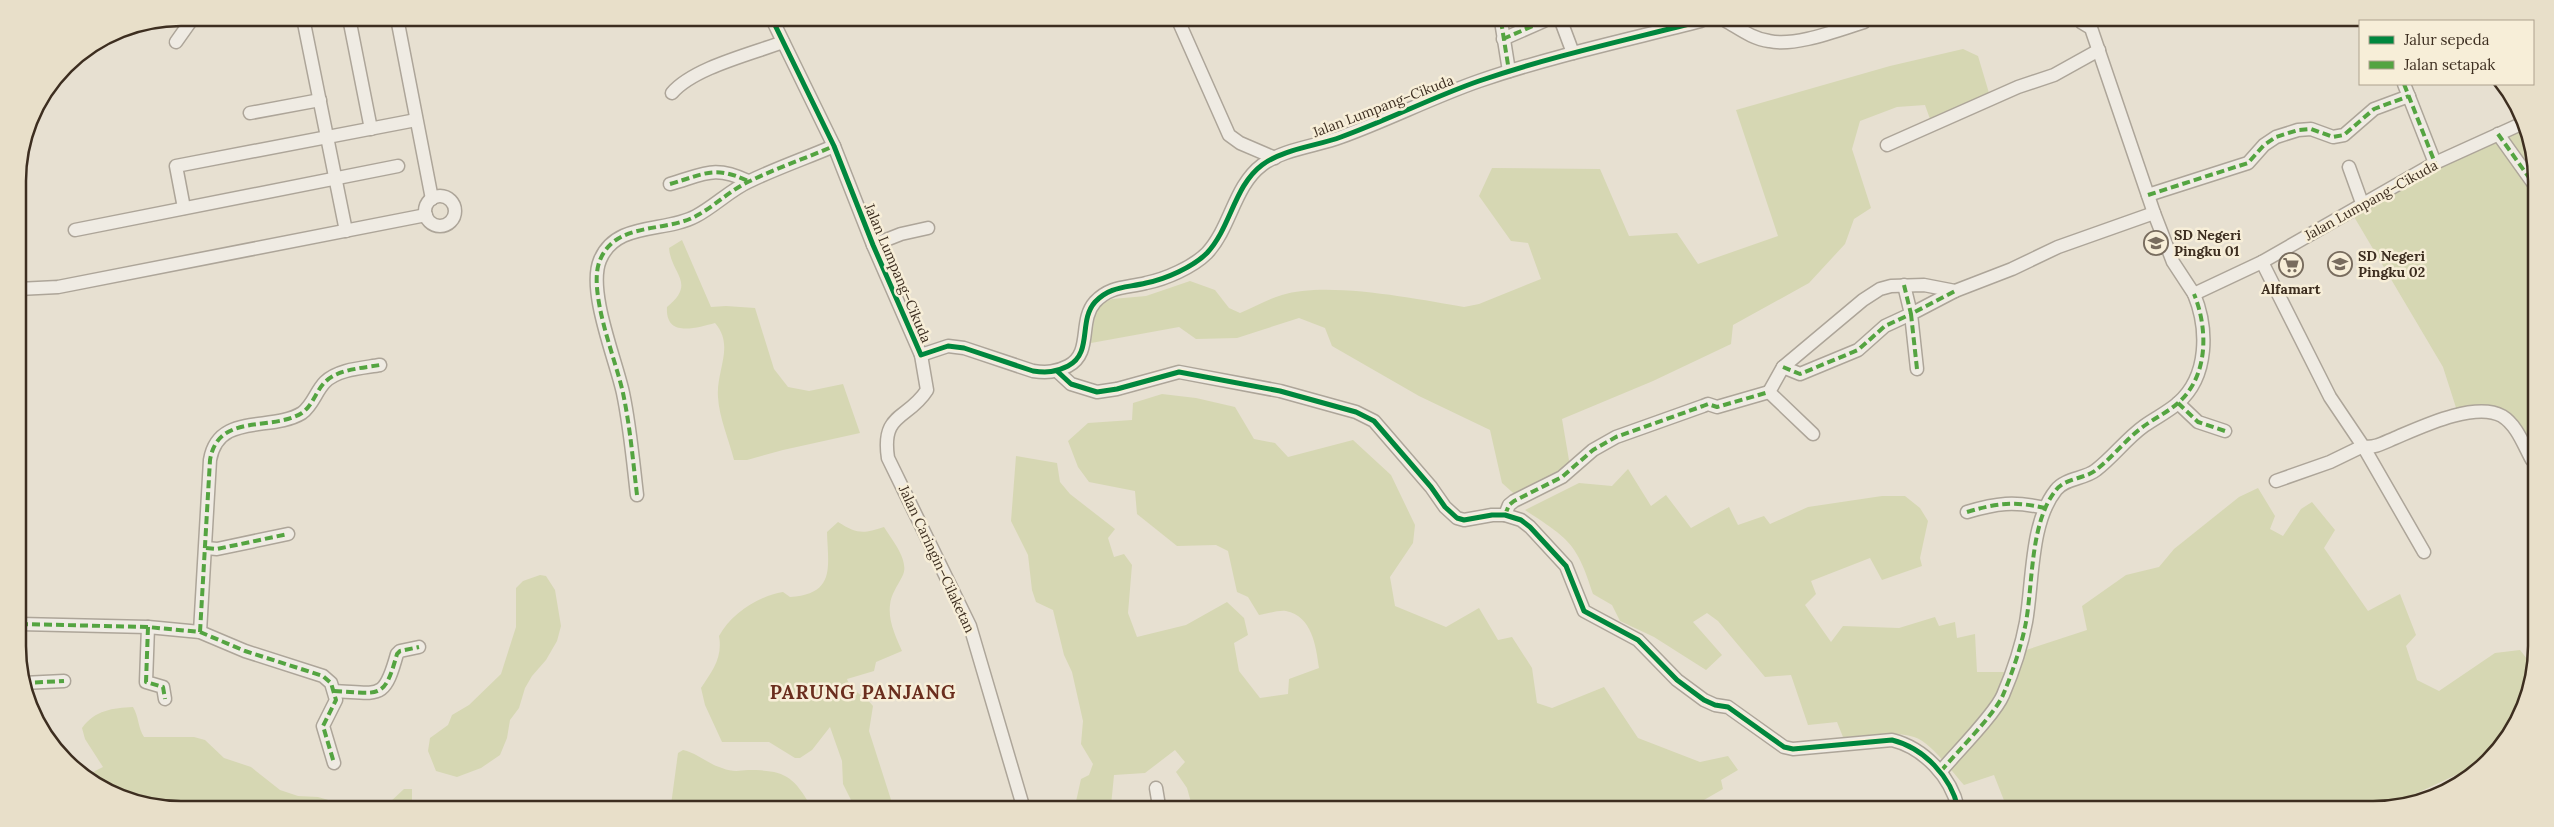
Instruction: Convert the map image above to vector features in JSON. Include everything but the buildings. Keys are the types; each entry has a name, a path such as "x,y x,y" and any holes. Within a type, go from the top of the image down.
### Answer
{"street":[{"path":"1501,26 1509,71"},
{"path":"1502,39 1531,26"},
{"path":"1563,26 1573,53"},
{"name":"Jalan Lumpang–Cikuda","path":"775,27 834,146 873,245 921,355 948,346 964,348 1033,371 1057,371 1077,361 1083,347 1088,318 1094,303 1109,290 1120,286 1147,283 1189,266 1205,255 1227,226 1247,180 1262,165 1275,158 1341,137 1509,71 1680,26"},
{"path":"1735,26 1754,37 1770,42 1788,41 1847,26"},
{"path":"1940,771 2003,695 2026,624 2037,538 2045,508 2057,489 2095,471 2143,427 2178,403 2189,391 2197,376 2203,353 2202,315 2194,294 2173,262 2154,213 2099,50 2088,26"},
{"path":"176,42 187,27"},
{"path":"305,27 346,231"},
{"path":"351,27 371,129"},
{"path":"399,27 432,199"},
{"path":"1181,27 1229,135 1240,143 1275,158"},
{"path":"672,92 679,84 693,76 782,42"},
{"path":"1887,145 2018,86 2054,75 2099,50"},
{"path":"2404,85 2435,163"},
{"path":"2148,195 2248,164 2264,146 2276,137 2298,130 2311,129 2333,136 2344,135 2374,109 2409,96"},
{"path":"250,113 320,100"},
{"path":"184,208 176,166 416,120"},
{"name":"Jalan Lumpang–Cikuda","path":"2194,294 2262,262 2435,163 2518,125"},
{"path":"2498,134 2527,175"},
{"path":"637,494 623,393 607,336 597,288 597,272 600,259 618,238 632,232 695,217 748,181 834,146"},
{"path":"75,230 398,166"},
{"path":"2349,168 2362,204"},
{"path":"670,184 709,172 721,171 730,172 748,181"},
{"path":"447,198 453,205 454,215 448,223 439,226 431,222 426,215 426,206 432,199 447,198"},
{"path":"1783,367 1800,374 1835,361 1858,350 1885,326 1955,290 2012,269 2066,244 2154,213"},
{"path":"27,289 58,287 426,215"},
{"path":"873,245 901,234 928,228"},
{"path":"2262,262 2330,397 2362,446 2424,552"},
{"path":"1506,515 1509,505 1514,501 1562,477 1593,450 1616,437 1708,404 1717,407 1769,392 1783,367 1863,300 1880,289 1924,285 1955,290"},
{"path":"1904,286 1911,314 1917,369"},
{"name":"Jalan Caringin–Cilaketan","path":"921,355 927,390 922,398 889,427 886,444 888,458 970,626 1021,801"},
{"path":"200,632 210,460 216,439 237,428 293,417 309,407 325,382 332,377 380,365"},
{"path":"1057,371 1071,384 1097,392 1117,389 1179,372 1280,392 1356,412 1374,421 1432,487 1445,507 1457,518 1464,520 1492,515 1506,515 1521,520 1530,527 1561,558 1584,611 1638,640 1677,680 1704,700 1715,705 1728,707 1744,717 1777,744 1793,749 1892,740 1909,746 1940,771 1950,786 1955,800"},
{"path":"1769,392 1814,434"},
{"path":"2178,403 2198,422 2225,431"},
{"path":"2276,481 2330,462 2362,446 2374,447 2430,423 2459,415 2490,413 2501,416 2513,426 2528,453"},
{"path":"1967,512 1998,503 2020,502 2045,508"},
{"path":"206,548 217,548 288,534"},
{"path":"26,624 148,627 200,632 245,651 323,676 331,683 336,700 334,709 323,726 334,764"},
{"path":"148,627 146,682 147,684 163,687 166,700"},
{"path":"334,691 375,692 383,689 389,682 397,654 400,651 419,647"},
{"path":"31,683 64,681"},
{"path":"1156,788 1158,801"}],"green space":[{"path":"1963,49 1978,56 1989,93 1957,112 1930,119 1925,105 1897,107 1860,121 1852,149 1871,208 1854,219 1845,244 1809,283 1733,325 1731,344 1653,381 1562,419 1571,472 1520,499 1502,483 1490,430 1419,396 1332,346 1325,328 1299,318 1237,338 1196,339 1179,327 1091,343 1095,315 1101,304 1112,299 1146,296 1190,281 1215,290 1229,308 1240,313 1282,295 1301,291 1323,290 1397,296 1464,307 1479,304 1541,279 1528,243 1511,241 1479,196 1492,168 1600,169 1629,236 1677,233 1698,264 1778,236 1736,110 1890,66"},
{"path":"2519,129 2525,151 2528,181 2528,454 2520,433 2497,415 2459,417 2443,367 2353,215 2458,151"},
{"path":"682,240 711,307 755,308 774,369 788,387 809,391 843,384 860,433 747,460 734,460 722,420 718,397 724,349 724,340 721,332 715,323 691,328 676,327 668,317 667,307 676,299 681,285 669,248"},
{"path":"1162,394 1196,398 1235,407 1254,439 1275,443 1288,457 1353,440 1391,475 1415,525 1413,543 1390,577 1395,606 1446,627 1479,608 1498,640 1512,637 1532,668 1537,703 1552,708 1604,687 1638,738 1700,762 1728,756 1738,770 1721,780 1723,789 1703,800 1190,801 1187,788 1176,772 1185,762 1175,750 1145,773 1114,775 1112,801 1076,801 1081,779 1089,775 1093,764 1081,744 1083,721 1072,672 1064,655 1053,610 1036,602 1032,590 1028,555 1011,521 1016,456 1057,463 1060,482 1070,494 1115,529 1108,538 1114,557 1124,554 1132,565 1128,613 1137,637 1186,625 1227,602 1244,618 1248,635 1234,643 1239,671 1260,698 1288,694 1289,679 1319,668 1311,633 1302,619 1286,611 1259,615 1248,597 1237,592 1228,551 1216,545 1177,546 1137,514 1135,491 1089,482 1078,467 1068,441 1088,423 1132,420 1133,403"},
{"path":"1628,469 1651,506 1666,495 1691,528 1729,507 1738,525 1764,516 1770,524 1808,507 1882,496 1905,496 1920,508 1928,521 1920,558 1922,566 1882,580 1870,558 1811,581 1816,594 1805,605 1831,642 1843,626 1899,628 1935,617 1939,626 1955,622 1957,638 1975,634 1977,672 2012,672 2020,652 2087,630 2082,606 2126,575 2159,567 2174,549 2239,497 2258,488 2275,516 2270,529 2283,536 2301,509 2312,502 2335,530 2324,548 2368,611 2400,594 2416,635 2406,646 2417,680 2439,691 2495,653 2520,650 2527,659 2522,686 2516,705 2502,732 2482,755 2459,774 2403,798 2383,800 2004,800 1994,775 1964,785 1934,751 1921,740 1914,737 1888,734 1843,737 1837,722 1808,725 1791,675 1765,677 1718,621 1707,613 1693,622 1722,655 1706,670 1654,637 1620,621 1612,605 1593,594 1582,563 1570,544 1552,528 1525,510 1579,483 1612,486"},
{"path":"838,522 860,532 884,527 899,551 904,565 902,577 894,591 890,605 893,629 902,651 876,662 874,671 847,679 852,687 873,706 869,731 891,801 851,801 843,784 842,761 830,727 812,750 800,758 795,758 769,742 722,742 705,705 701,688 713,670 718,658 719,636 724,628 738,613 764,597 783,592 790,597 805,595 822,584 828,567 827,532"},
{"path":"540,575 546,576 555,590 561,626 557,641 546,660 532,676 525,688 519,708 510,720 507,738 500,755 481,768 457,777 436,771 428,751 430,738 448,725 452,715 469,705 501,674 516,627 516,588 523,581"},
{"path":"133,707 144,737 194,737 205,740 224,758 251,767 280,790 298,796 318,797 331,801 181,801 141,795 122,789 92,772 103,767 85,739 82,728 93,717 105,711"},
{"path":"683,750 729,770 760,770 779,773 792,781 807,801 672,801 678,753"},
{"path":"404,789 412,789 412,801 391,801"}],"marked path":[{"path":"1502,26 1509,71"},
{"path":"1503,39 1532,26"},
{"path":"2404,85 2435,163"},
{"path":"2148,195 2248,163 2264,145 2276,137 2298,130 2311,129 2333,137 2344,135 2374,109 2409,96"},
{"path":"2498,134 2527,175"},
{"path":"637,495 623,393 604,326 597,289 597,273 600,260 607,248 617,239 629,233 670,225 696,216 743,185 834,146"},
{"path":"670,184 701,174 718,172 748,181"},
{"path":"1783,367 1800,374 1858,350 1885,326 1911,314 1904,285"},
{"path":"1917,369 1911,314 1955,291"},
{"path":"1941,771 1975,733 1999,703 2003,695 2026,622 2034,553 2041,519 2056,490 2064,483 2096,470 2137,431 2178,403 2196,379 2203,351 2203,336 2199,307 2194,294"},
{"path":"200,632 210,460 215,445 223,435 234,429 289,419 302,413 325,382 337,374 380,365"},
{"path":"1505,515 1509,505 1514,501 1562,477 1593,450 1616,437 1708,404 1717,407 1769,392"},
{"path":"2178,403 2198,422 2225,431"},
{"path":"1967,512 2006,504 2024,504 2045,508"},
{"path":"206,548 217,549 288,534"},
{"path":"26,624 148,627 200,632 245,651 323,676 331,683 336,700 323,726 334,763"},
{"path":"148,627 146,682 163,687 165,699"},
{"path":"334,691 361,693 378,691 388,680 397,654 400,651 419,647"},
{"path":"31,683 64,681"}],"cycle path":[{"path":"776,27 834,146 873,245 921,355 948,346 964,348 1033,371 1051,372 1068,366 1076,360 1083,345 1090,310 1095,302 1106,293 1170,275 1187,268 1207,253 1222,231 1245,184 1262,165 1270,160 1290,151 1341,137 1462,87 1506,72 1680,26"},
{"path":"1057,371 1071,384 1097,392 1117,389 1179,372 1280,391 1356,412 1374,421 1431,487 1445,507 1457,518 1464,520 1492,515 1505,515 1521,520 1530,527 1566,566 1584,611 1638,640 1677,680 1704,700 1715,705 1728,707 1784,747 1793,749 1892,740 1904,744 1934,765 1949,785 1955,800"}],"place":[{"name":"SD Negeri Pingku 01","path":"2156,243"},
{"name":"SD Negeri Pingku 02","path":"2340,264"},
{"name":"Alfamart","path":"2291,265"}],"district":[{"name":"PARUNG PANJANG","path":"863,692"}]}
